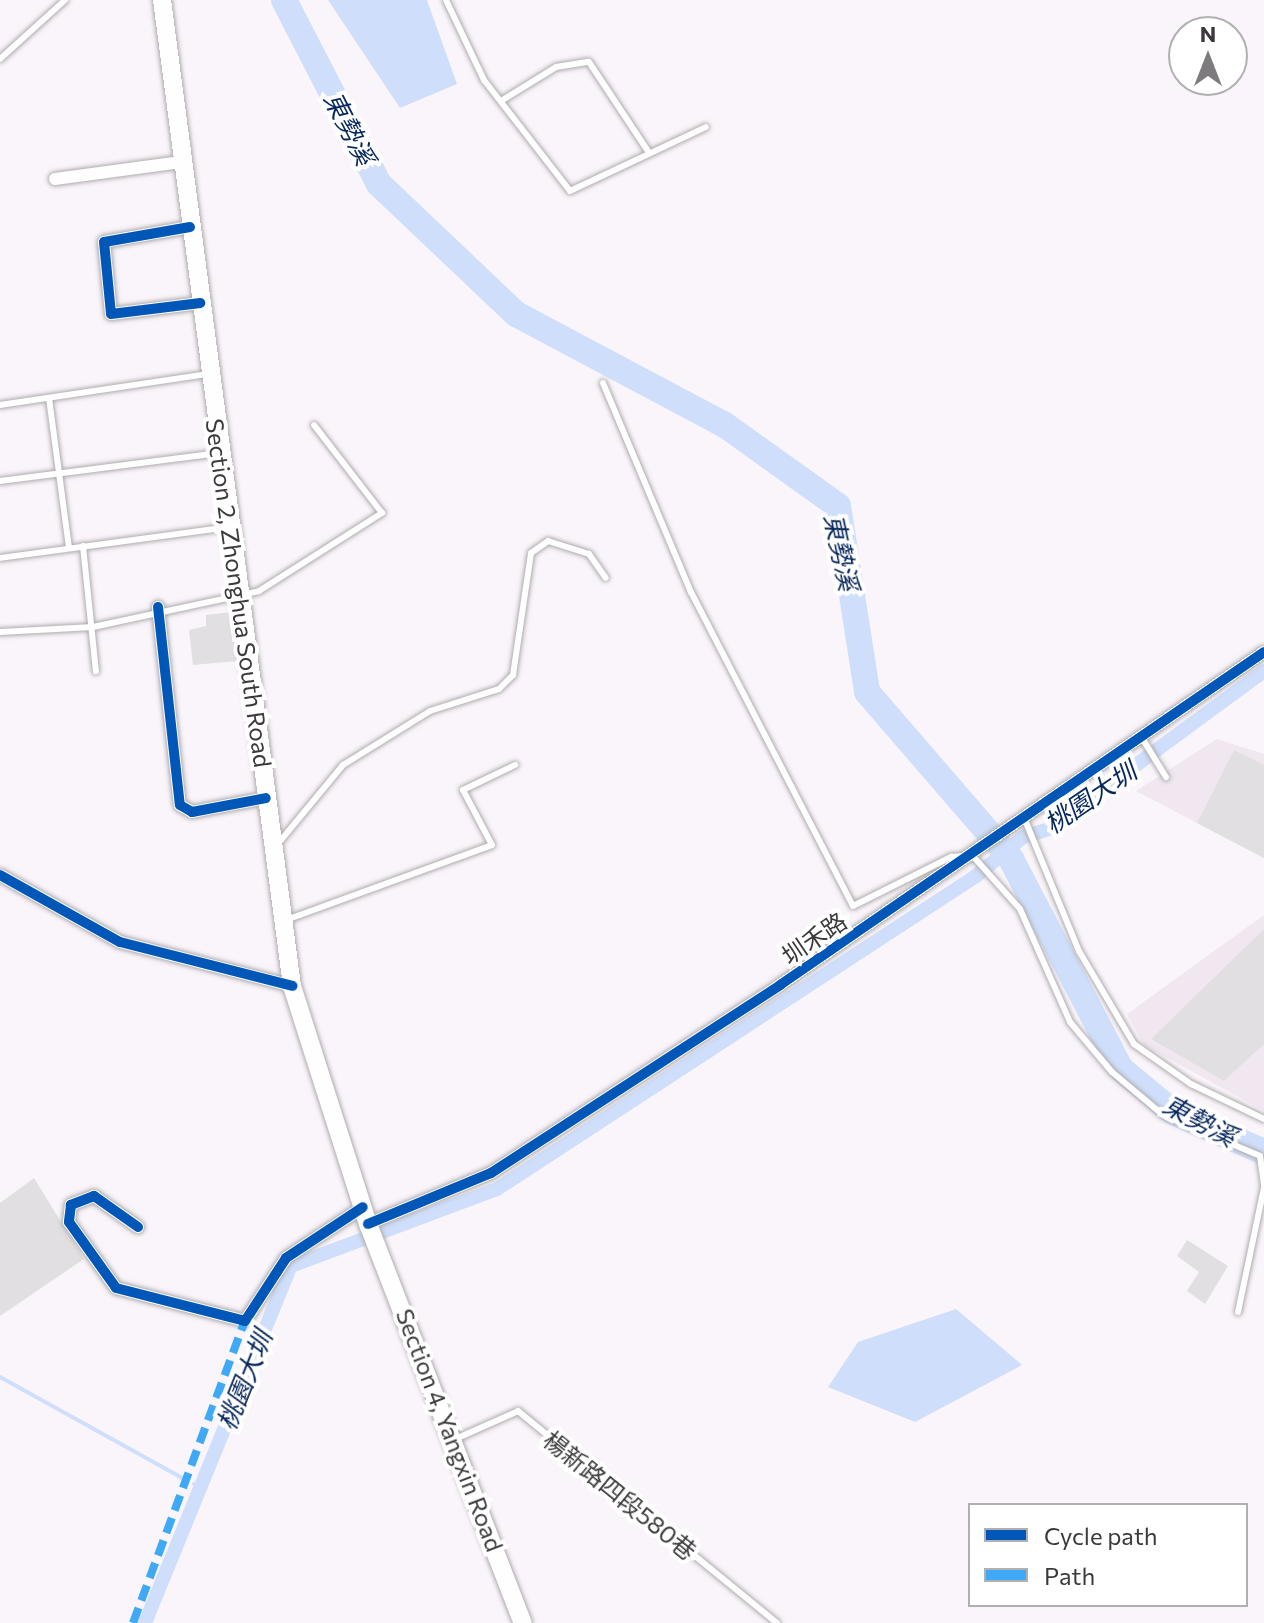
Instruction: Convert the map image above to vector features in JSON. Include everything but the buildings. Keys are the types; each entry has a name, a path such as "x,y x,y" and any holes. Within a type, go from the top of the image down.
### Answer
{"main road":[{"name":"Section 2, Zhonghua South Road","path":"162,0 228,527 241,596 292,986 369,1223"},
{"name":"Section 4, Yangxin Road","path":"369,1223 523,1623"}],"street":[{"path":"55,179 181,162"},
{"path":"190,227 104,242 111,314 200,303"},
{"path":"158,607 176,793 192,812 266,798"},
{"name":"圳禾路","path":"138,1227 94,1196 71,1205 69,1222 116,1288 245,1321 286,1258 491,1173 976,856 1264,652"},
{"path":"2,880 120,942 292,986"}],"lane":[{"path":"0,59 65,0"},
{"path":"446,0 501,101 570,191 648,151 706,127"},
{"path":"501,101 556,67 589,62 648,151"},
{"path":"0,405 211,374"},
{"path":"603,383 691,592 853,906 951,857 976,856 1020,909 1070,1022 1112,1072 1163,1115 1260,1156 1264,1186 1238,1312"},
{"path":"49,398 69,548"},
{"path":"0,632 93,627 158,607 241,596 382,513 314,425"},
{"path":"0,481 220,452"},
{"path":"0,558 228,527"},
{"path":"273,848 289,838 343,765 430,711 499,689 513,675 531,553 548,541 589,554 606,578"},
{"path":"83,546 96,671"},
{"path":"1142,738 1166,777"},
{"path":"283,921 492,845 463,790 515,765"},
{"path":"1023,824 1035,843 1079,951 1134,1044 1178,1076 1264,1119"},
{"name":"楊新路四段580巷","path":"453,1440 518,1411 777,1623"}],"shaded area":[{"path":"1217,739 1264,754 1264,858 1136,791"},
{"path":"1264,915 1264,1111 1144,1045 1127,1014"}],"water":[{"path":"328,0 427,0 457,84 400,108"},
{"path":"956,1309 1022,1365 915,1422 828,1387 858,1342"}],"waterway":[{"name":"東勢溪","path":"284,0 379,184 516,314 725,425 838,506 867,692 1011,859 1121,1069 1173,1112 1264,1152"},
{"name":"桃園大圳","path":"145,1623 291,1266 497,1189 976,876 1023,837 1049,829 1264,671"},
{"path":"0,1377 184,1479"},
{"path":"194,1484 199,1486"}],"marked path":[{"path":"133,1623 245,1321"}],"cycle path":[{"path":"190,227 104,242 111,314 200,303"},
{"path":"158,607 180,805 192,812 266,798"},
{"path":"368,1224 491,1173 780,985 1264,652"},
{"path":"0,875 120,942 292,986"},
{"path":"138,1227 94,1196 71,1205 69,1222 116,1288 245,1321 286,1258 363,1207"}]}
